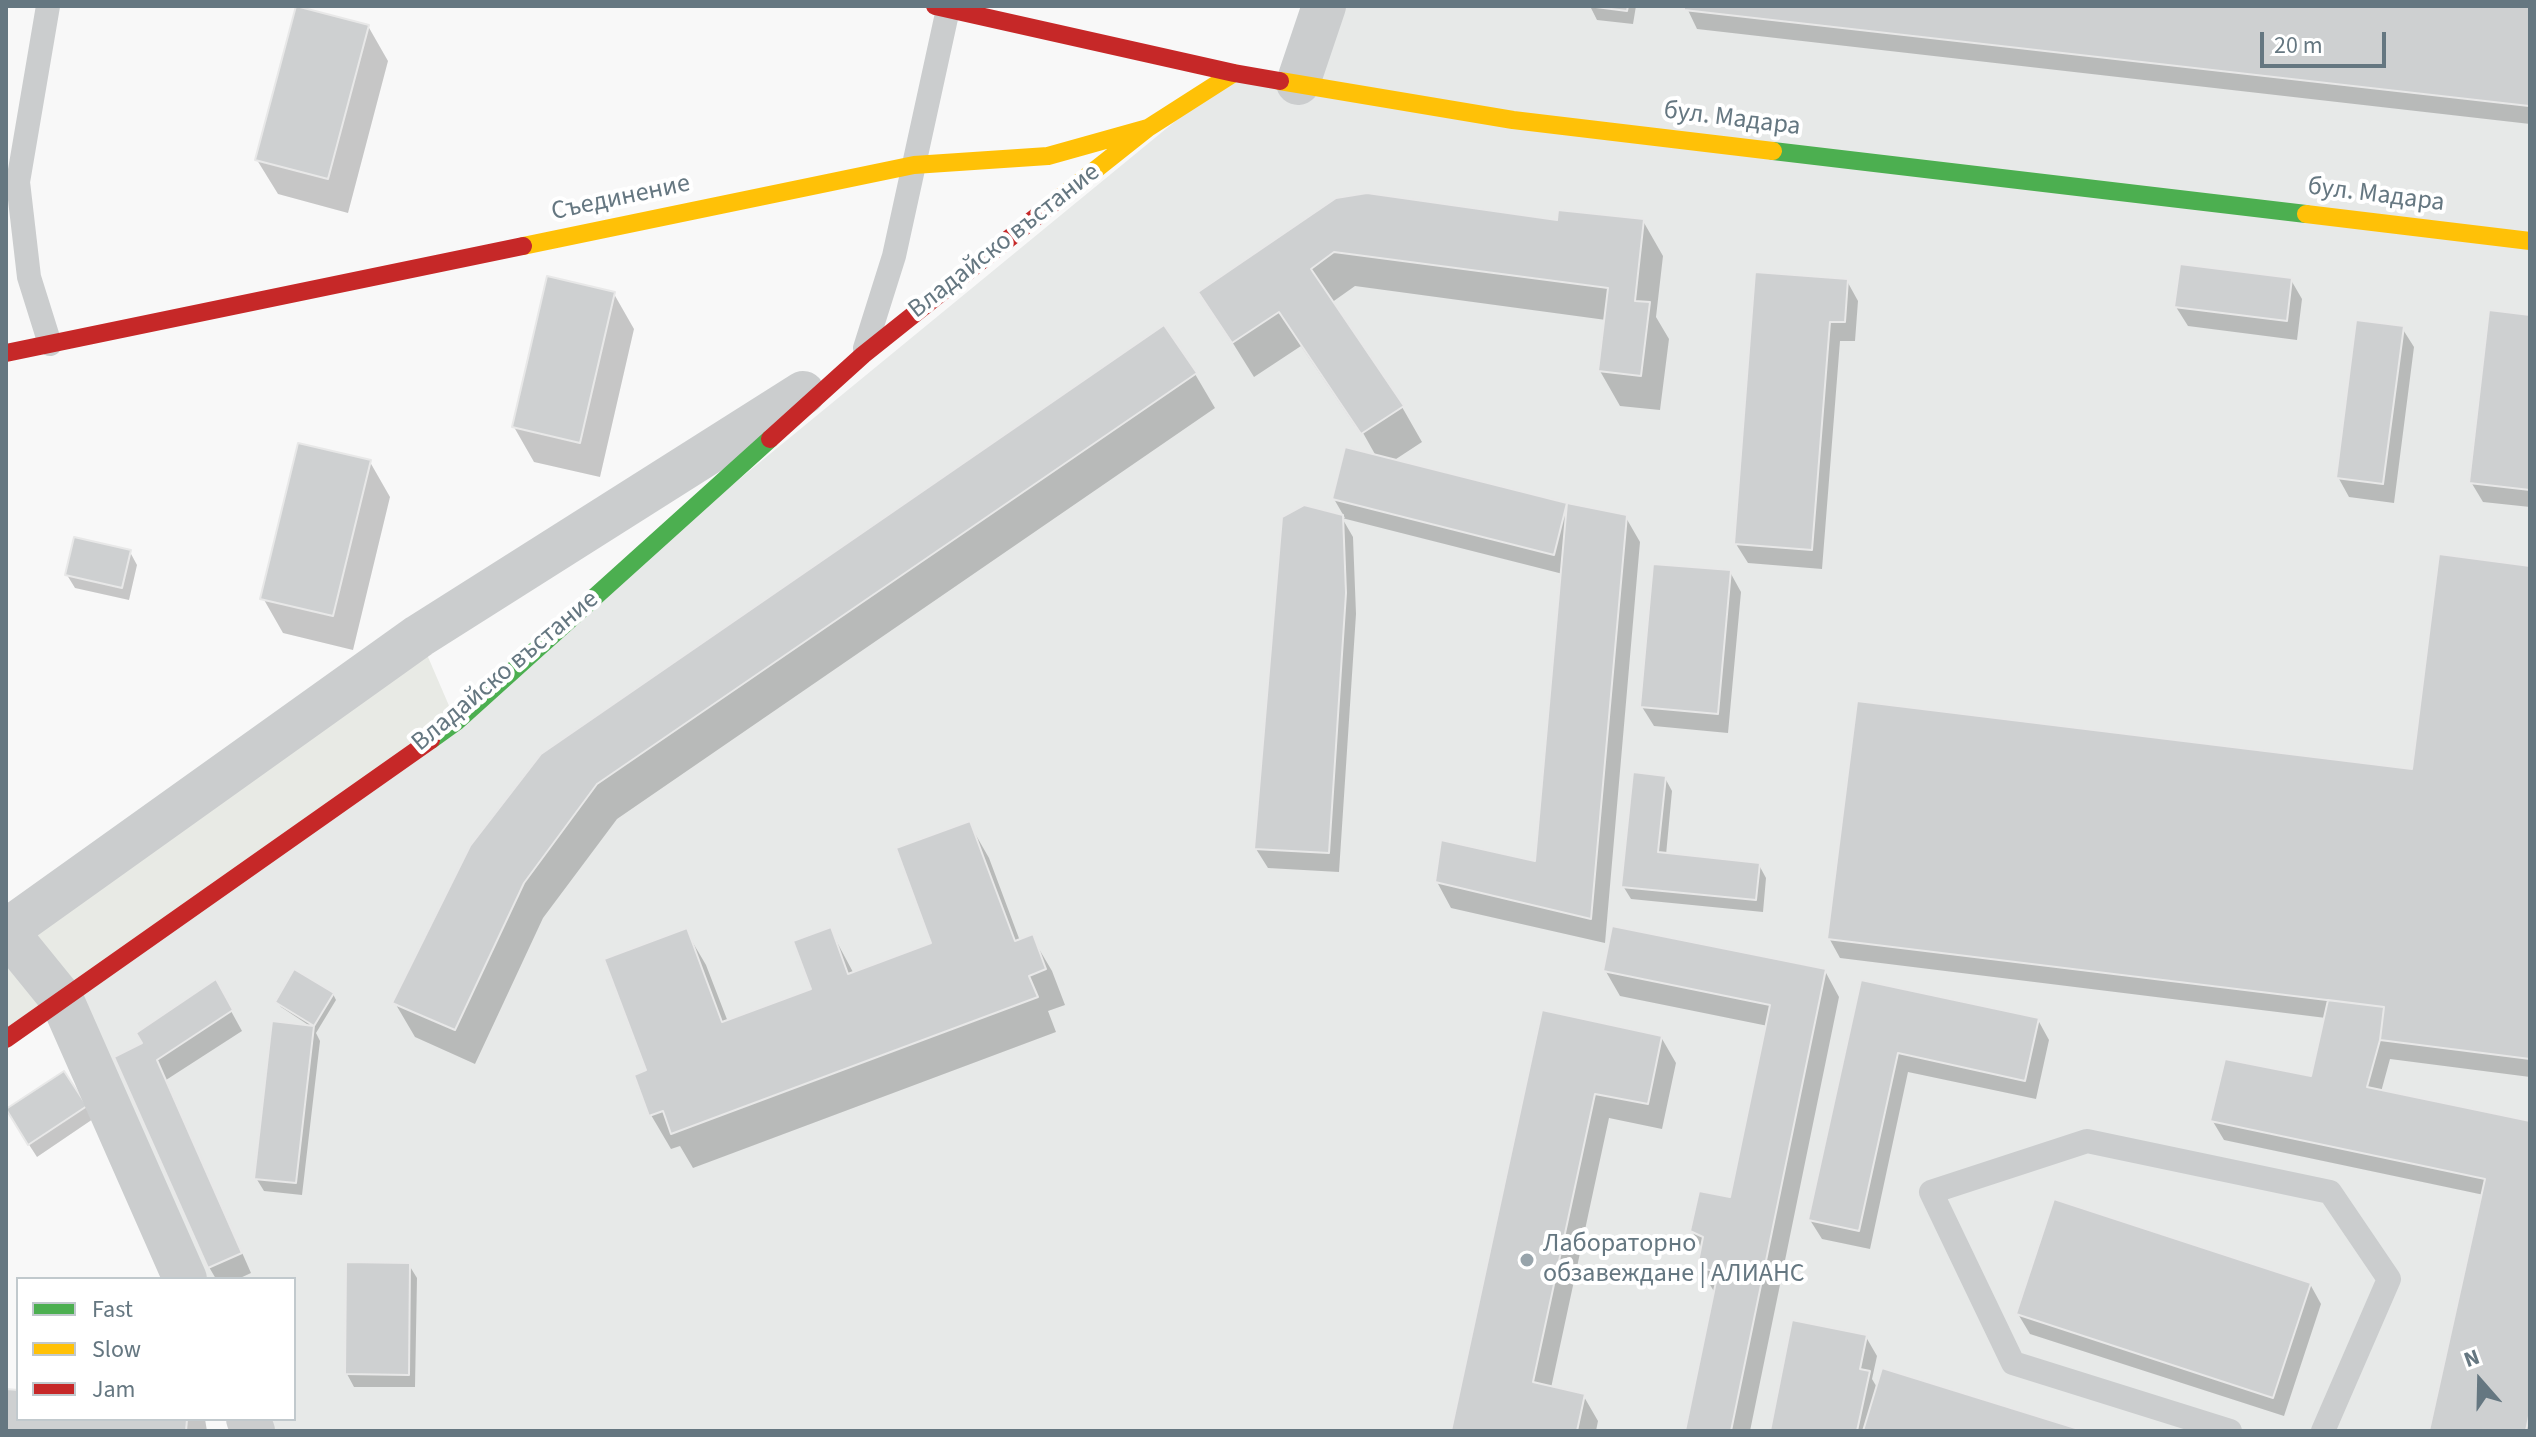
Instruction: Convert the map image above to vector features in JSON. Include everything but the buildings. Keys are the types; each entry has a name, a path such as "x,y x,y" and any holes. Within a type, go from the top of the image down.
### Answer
{"street":[{"path":"1298,83 1324,6"},
{"name":"бул. Мадара","path":"942,8 1234,73 1513,120 2530,241"},
{"name":"Съединение","path":"6,353 914,165 1048,156 1148,128 1234,73"},
{"name":"Владайско въстание","path":"6,1039 456,722 863,355 1148,128"},
{"name":"Владайско въстание","path":"6,931 419,636 863,355"},
{"path":"6,931 62,1000 184,1277"}],"lane":[{"path":"48,6 18,182 29,277 50,344"},
{"path":"863,355 894,256 942,8"},
{"path":"2230,1431 2013,1363 1931,1192 2087,1141 2330,1192 2389,1279 2323,1431"}],"shaded area":[{"path":"1324,6 2530,6 2530,1431 253,1431 249,1421 296,1421 296,1277 184,1277 62,1000 374,779 1234,73 1298,83"},
{"path":"419,636 456,722 6,1041 6,931"}],"traffic: fast":[{"path":"1773,151 2306,214"},
{"path":"431,740 456,722 770,439"}],"traffic: slow":[{"path":"523,246 914,165 1048,156 1148,128 1234,73"},
{"path":"1280,81 1513,120 1773,151"},
{"path":"1061,197 1148,128"},
{"path":"2306,214 2530,241"}],"traffic: jam":[{"path":"935,6 1280,81"},
{"path":"770,439 863,355 1061,197"},
{"path":"6,353 523,246"},
{"path":"6,1039 431,740"}],"place":[{"name":"Лабораторно обзавеждане | АЛИАНС","path":"1527,1260"}]}
